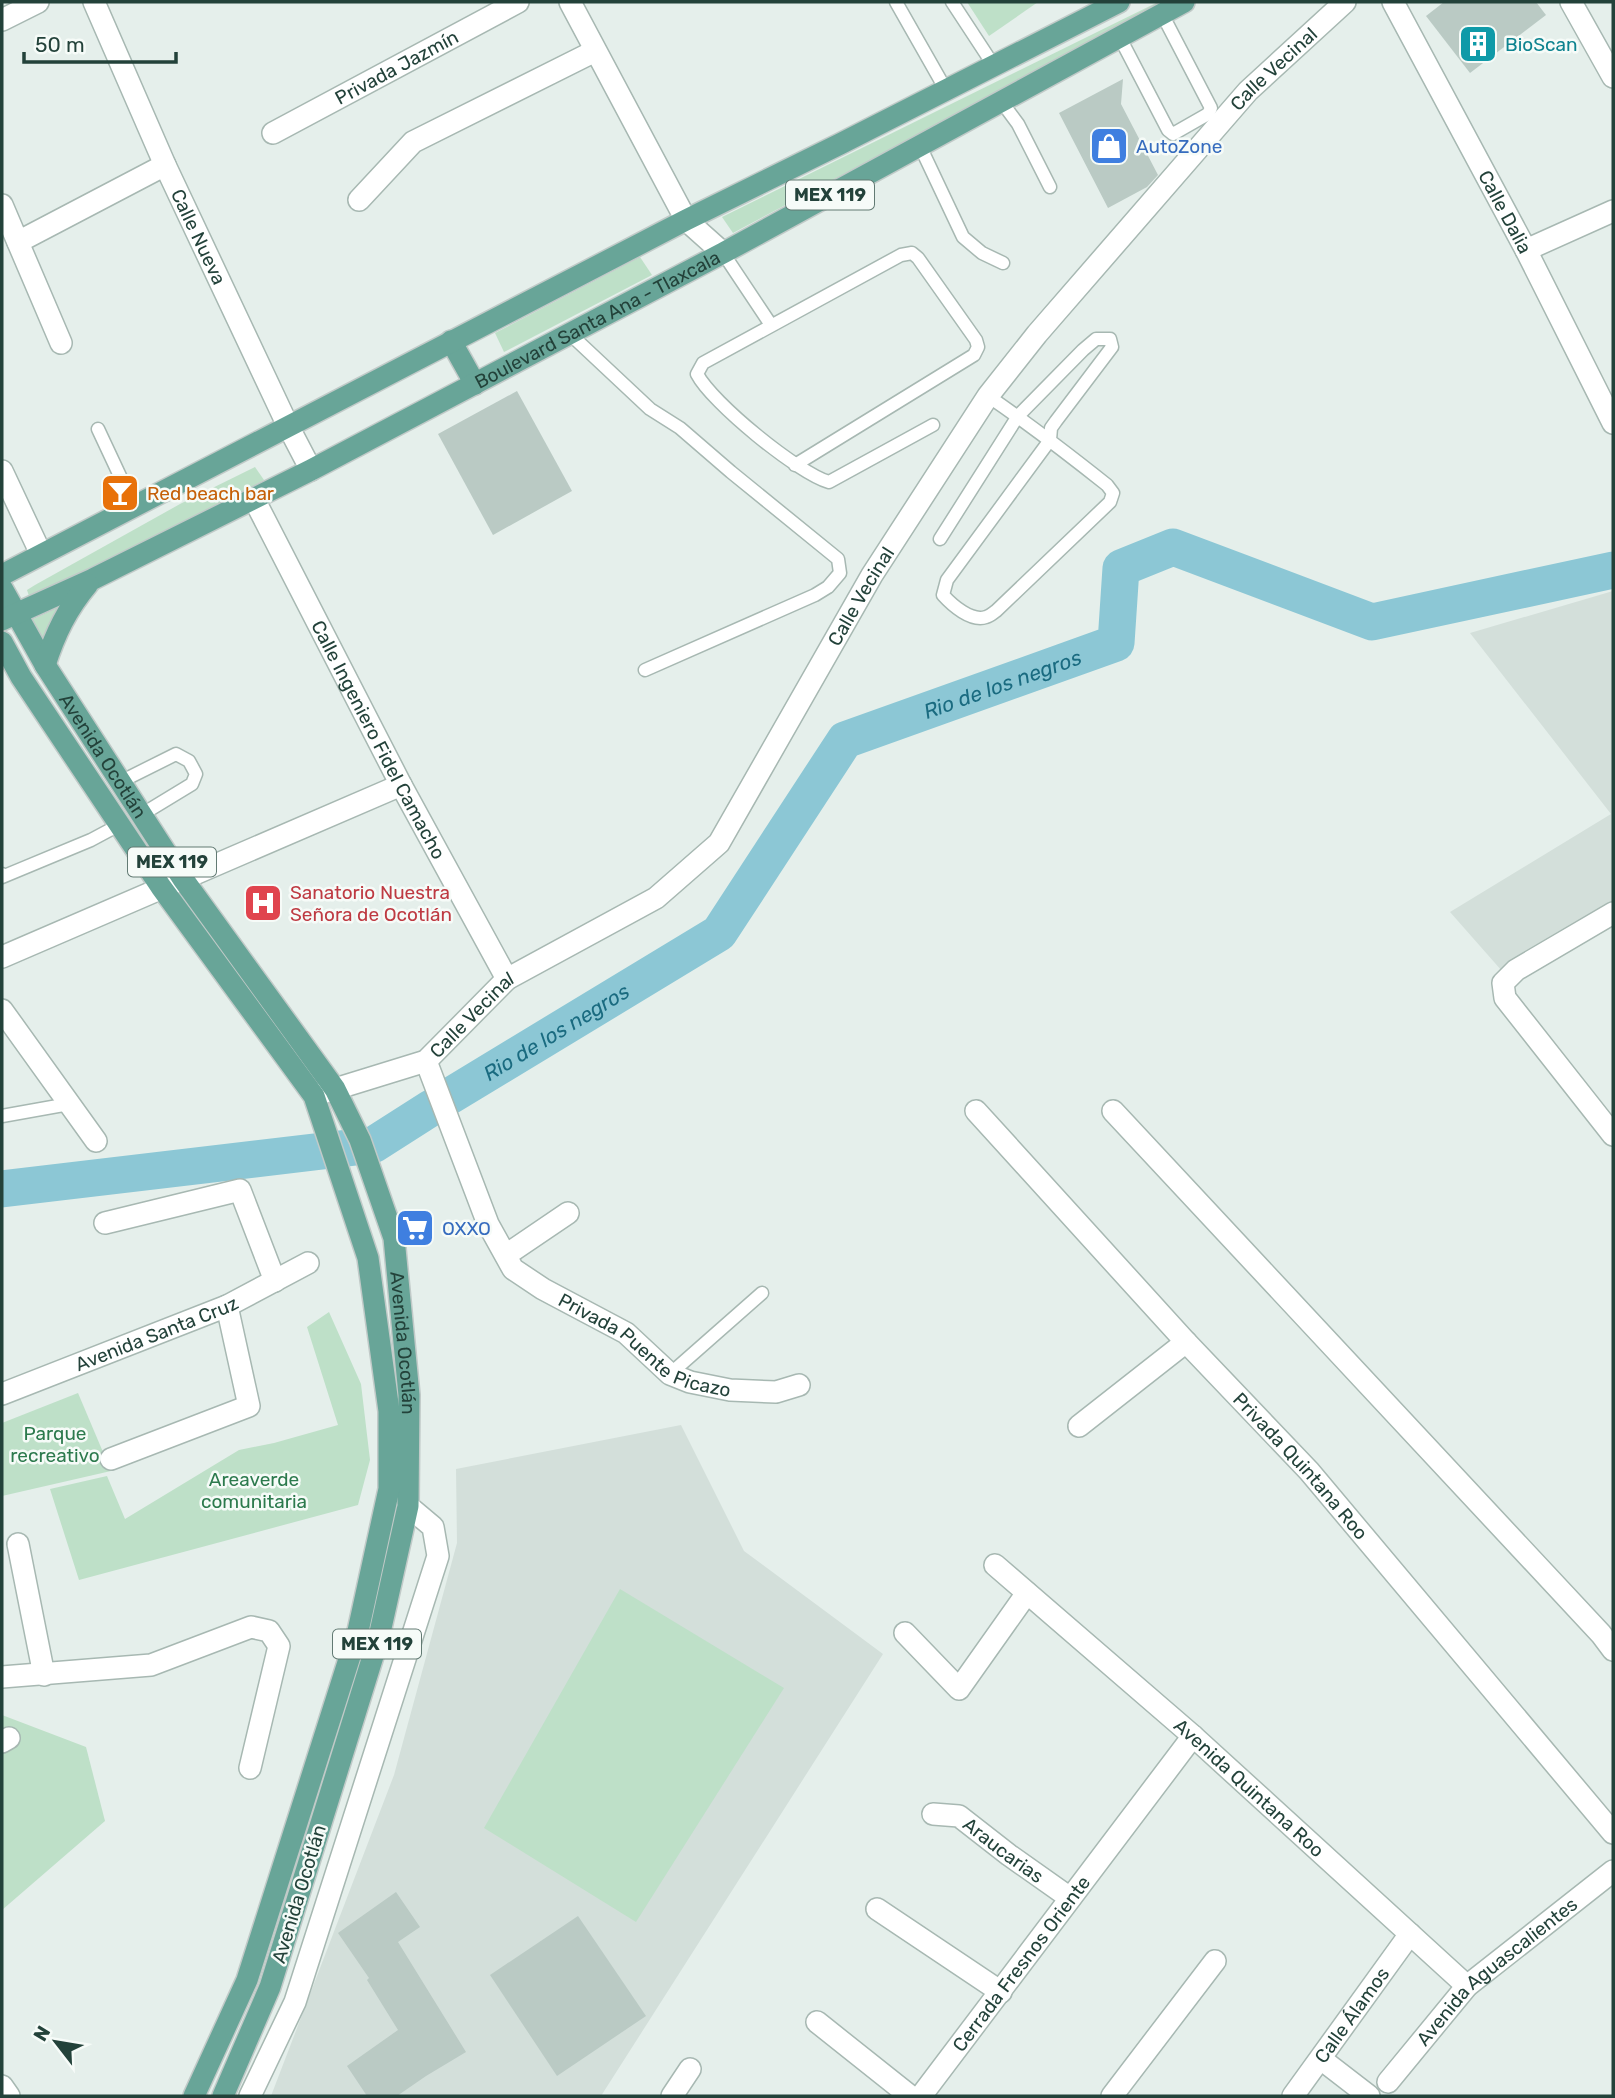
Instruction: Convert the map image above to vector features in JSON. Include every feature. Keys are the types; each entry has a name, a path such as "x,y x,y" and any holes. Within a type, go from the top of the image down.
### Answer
{"main road":[{"name":"MEX 119","path":"2,575 686,220 1119,2"},
{"name":"Boulevard Santa Ana - Tlaxcala","path":"9,617 93,579 311,470 723,253 1161,12 1184,2"},
{"path":"451,341 475,384"},
{"path":"45,665 55,634 72,604 93,579"},
{"name":"Avenida Ocotlán","path":"2,588 9,617 45,665 183,879 335,1089 354,1127 394,1238 409,1395 408,1506 379,1637 270,1987 223,2096"},
{"name":"Avenida Ocotlán","path":"2,642 21,677 161,887 314,1096 368,1258 389,1411 389,1489 358,1631 247,1980 194,2096"},
{"path":"2,666 21,677"}],"street":[{"path":"8,12 38,2"},
{"name":"Calle Nueva","path":"94,2 165,165 311,470"},
{"name":"Privada Jazmín","path":"273,133 519,2"},
{"path":"570,2 686,220 723,253"},
{"name":"Calle Vecinal","path":"314,1096 426,1062 507,979 656,898 719,843 872,575 988,396 1037,334 1248,91 1345,2"},
{"name":"Calle Dalia","path":"1393,2 1526,250 1613,423"},
{"path":"1571,2 1613,77"},
{"path":"359,200 413,142 595,51"},
{"path":"18,242 165,165"},
{"path":"2,205 61,343"},
{"path":"1526,250 1613,211"},
{"path":"2,471 41,554"},
{"name":"Calle Ingeniero Fidel Camacho","path":"254,499 401,785 507,979"},
{"path":"2,957 401,785"},
{"path":"1613,913 1516,970 1503,983 1505,998 1613,1135"},
{"path":"2,1010 96,1141"},
{"name":"Privada Puente Picazo","path":"426,1062 488,1224 513,1269 543,1289 625,1333 670,1374 690,1382 730,1390 776,1392 799,1385"},
{"name":"Privada Quintana Roo","path":"976,1111 1186,1342 1308,1471 1613,1832"},
{"path":"1113,1111 1613,1650"},
{"path":"105,1223 240,1190 275,1281"},
{"path":"506,1255 568,1213"},
{"name":"Avenida Santa Cruz","path":"2,1394 227,1306 307,1263"},
{"path":"111,1459 250,1406 227,1306"},
{"path":"1079,1426 1186,1342"},
{"path":"250,2096 295,2002 438,1556 433,1527 408,1506"},
{"path":"18,1544 44,1675"},
{"name":"Avenida Quintana Roo","path":"995,1565 1193,1736 1466,1986"},
{"path":"905,1633 959,1689 1027,1593"},
{"path":"4,1679 151,1665 251,1627 269,1631 279,1646 250,1768"},
{"name":"Cerrada Fresnos Oriente","path":"920,2096 1193,1736"},
{"name":"Araucarias","path":"933,1814 959,1816 1070,1898"},
{"name":"Avenida Aguascalientes","path":"1388,2082 1466,1986 1613,1871"},
{"path":"877,1909 1001,1992"},
{"name":"Calle Álamos","path":"1293,2096 1410,1934"},
{"path":"1112,2096 1215,1961"},
{"path":"817,2022 910,2096"},
{"path":"1321,2059 1369,2096"},
{"path":"672,2096 690,2069"},
{"path":"2,2086 9,2096"}],"lane":[{"path":"896,2 946,90"},
{"path":"952,2 994,66"},
{"path":"1119,36 1168,130 1173,134 1208,114 1211,108 1161,12"},
{"path":"1001,101 1018,124 1050,187"},
{"path":"920,146 963,237 982,253 1003,263"},
{"path":"723,253 771,325"},
{"path":"795,465 974,355 978,347 976,340 912,253 901,255 703,363 696,374 703,386 725,407 795,465 817,479 828,482 933,425"},
{"path":"570,334 650,409 680,428 838,559 839,573 828,587 815,595 645,670"},
{"path":"940,539 1018,416 1096,339 1110,339 1112,347 1051,428 1049,440 947,580 943,595 973,617 985,618 996,611 1110,502 1113,493 1107,485 1049,440 1018,416 988,396"},
{"path":"98,429 134,506"},
{"path":"120,782 176,754 188,761 196,774 192,784 141,815"},
{"path":"2,874 2,877 53,856 119,825"},
{"path":"2,1116 69,1104"},
{"path":"670,1374 762,1293"}],"shaded area":[{"path":"1613,591 1613,906 1502,971 1450,912 1611,814 1470,633"},
{"path":"681,1425 744,1551 883,1654 601,2096 271,2096 394,1775 457,1543 456,1469"}],"green space":[{"path":"967,2 1038,2 989,36"},
{"path":"1158,2 1167,2 733,233 722,217"},
{"path":"640,257 652,275 504,352 495,333"},
{"path":"255,467 264,480 30,599 27,590 35,585 180,504"},
{"path":"57,608 39,646 25,623"},
{"name":"Areaverde comunitaria","path":"329,1312 361,1384 370,1460 358,1505 79,1580 50,1489 107,1476 125,1519 239,1450 338,1425 307,1327"},
{"name":"Parque recreativo","path":"78,1393 111,1471 2,1496 2,1423"},
{"path":"620,1589 784,1688 636,1922 484,1828"},
{"path":"2,1715 86,1747 105,1821 2,1910"}],"building":[{"name":"BioScan","path":"1444,2 1536,2 1546,15 1470,73 1426,16"},
{"name":"AutoZone","path":"1123,79 1121,104 1158,175 1147,187 1108,208 1059,113"},
{"path":"517,391 572,491 493,535 438,434"},
{"path":"396,1892 420,1927 398,1942 466,2052 397,2096 367,2096 347,2066 398,2030 367,1980 369,1978 338,1933"},
{"path":"578,1916 646,2016 557,2076 490,1975"}],"waterway":[{"name":"Rio de los negros","path":"450,1096 719,933 845,740 1116,643 1121,568 1173,547 1372,622 1613,570"},
{"name":"Rio de los negros","path":"2,1189 373,1145 431,1108"}],"place":[{"name":"BioScan","path":"1478,44"},
{"name":"AutoZone","path":"1109,146"},
{"name":"Red beach bar","path":"120,493"},
{"name":"Sanatorio Nuestra Señora de Ocotlán","path":"263,903"},
{"name":"OXXO","path":"415,1228"}]}
